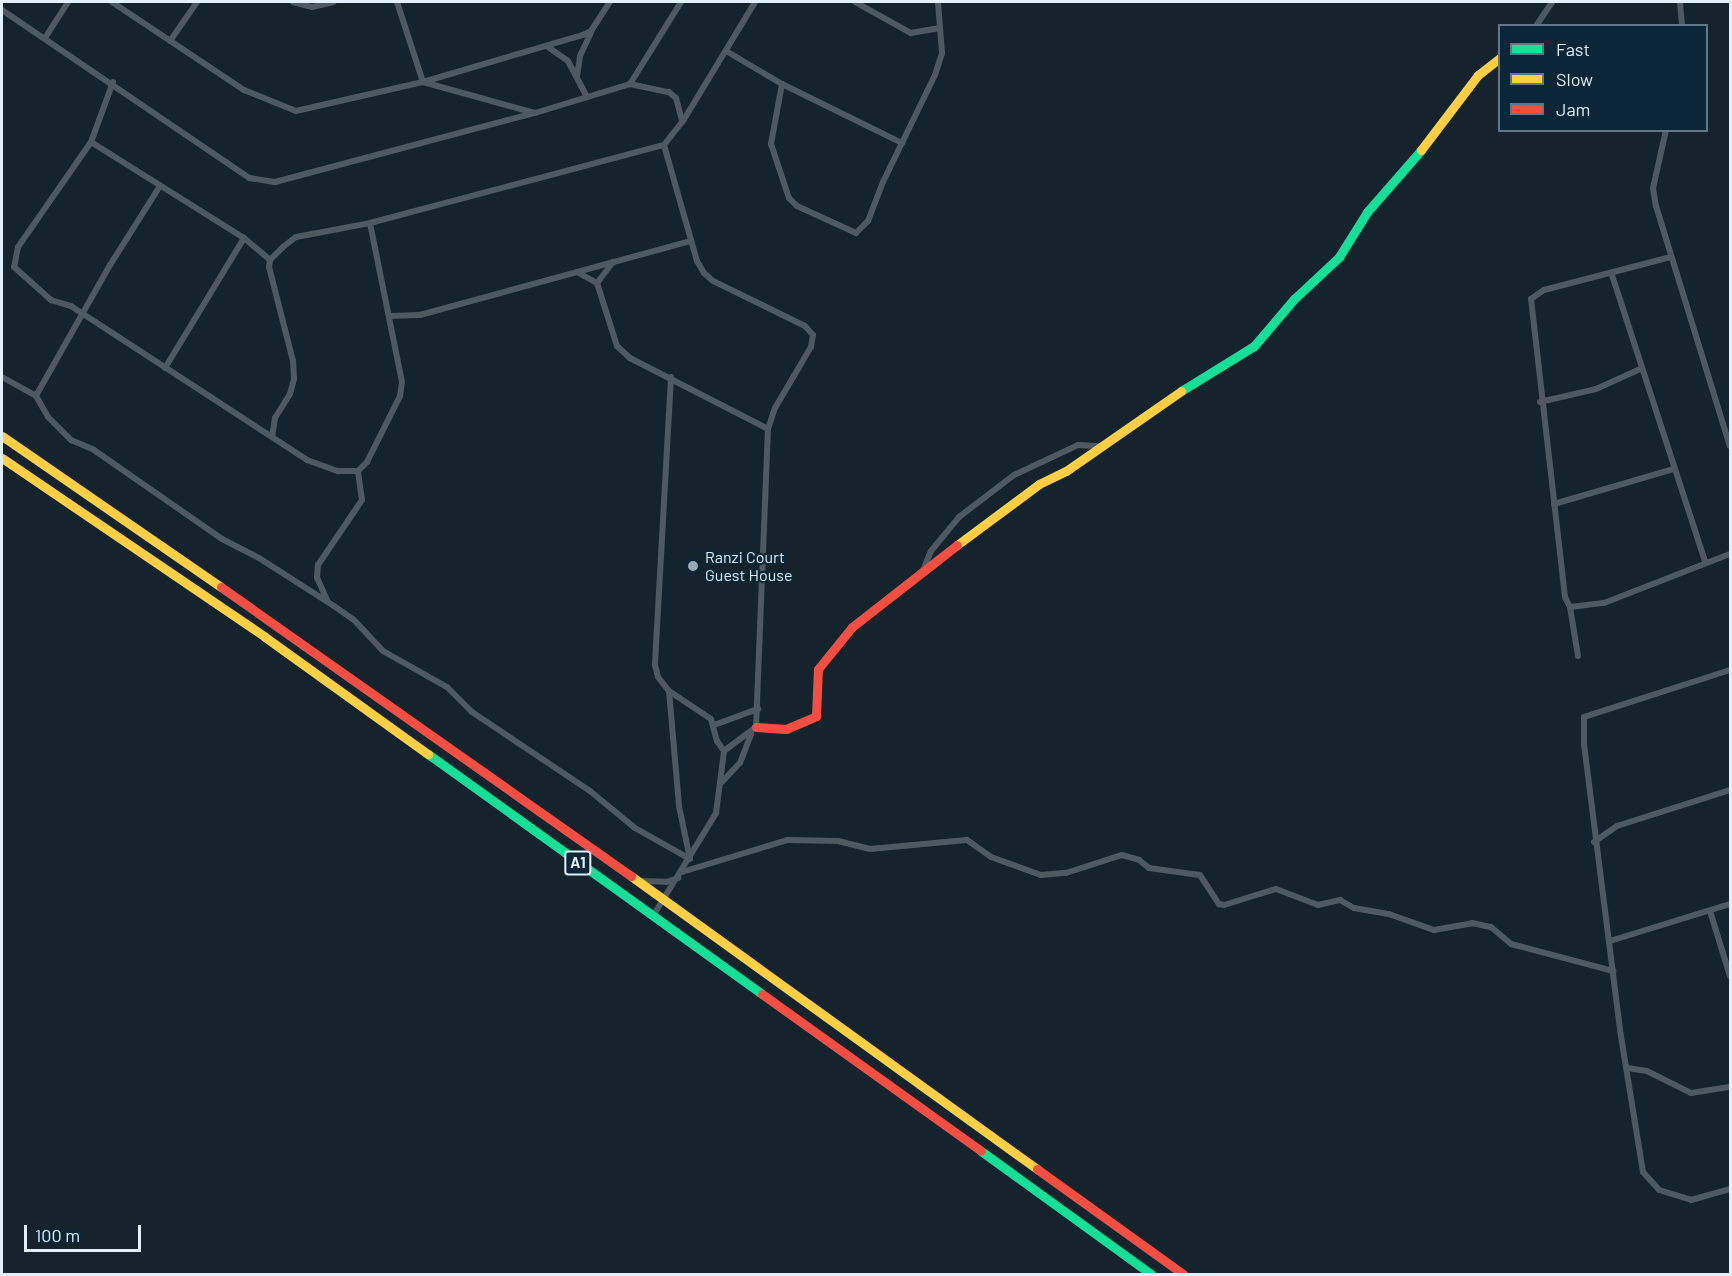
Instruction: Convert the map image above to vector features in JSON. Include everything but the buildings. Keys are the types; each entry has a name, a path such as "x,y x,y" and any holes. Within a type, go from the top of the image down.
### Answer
{"main road":[{"path":"754,731 786,729 816,716 818,669 852,627 924,568 1038,484 1066,471 1200,378 1254,346 1294,300 1339,257 1367,212 1425,145 1478,75 1498,60"},
{"path":"2,436 394,705 1182,1275"},
{"name":"A1","path":"2,458 265,637 1152,1275"}],"street":[{"path":"45,38 68,2"},
{"path":"112,2 244,90 296,111 423,82 548,47 591,31"},
{"path":"170,41 197,2"},
{"path":"293,2 312,7 333,2"},
{"path":"397,2 423,82"},
{"path":"577,76 580,56 591,31 609,2"},
{"path":"630,84 681,2"},
{"path":"272,437 275,418 290,394 294,370 270,273 270,260 296,237 370,223 664,145 682,121 755,2"},
{"path":"855,2 911,33 940,28"},
{"path":"782,84 771,144 789,198 833,224 856,233 868,222 902,142 935,75 942,53 938,2"},
{"path":"1537,24 1552,2"},
{"path":"1680,2 1682,24"},
{"path":"2,10 113,82 249,178 275,182 535,113 630,84 658,87 669,93 676,98 682,121"},
{"path":"548,47 568,61 587,97"},
{"path":"726,51 782,84 902,142"},
{"path":"452,74 460,90"},
{"path":"113,82 91,142 52,195 14,256 14,267 28,283 51,300 82,313 272,437 327,468 358,471"},
{"path":"423,82 460,90 535,113"},
{"path":"1666,132 1653,188 1671,257 1731,446"},
{"path":"91,142 244,238 270,260"},
{"path":"664,145 697,261 713,281 794,320 813,335 768,429 758,709 754,731 740,763 722,782"},
{"path":"36,396 82,313 160,186"},
{"path":"358,471 367,462 400,396 402,368 370,223"},
{"path":"165,368 244,238"},
{"path":"390,316 420,315 691,240"},
{"path":"1578,657 1570,606 1565,597 1540,402 1532,296 1544,290 1612,275 1671,257"},
{"path":"597,283 614,260"},
{"path":"574,271 597,283 617,346 630,358 671,377 768,429"},
{"path":"1612,275 1640,369 1705,562"},
{"path":"1540,402 1596,389 1640,369"},
{"path":"2,377 36,396 48,417 71,440 94,450 222,539 259,558 328,602 354,620 383,651 447,687 479,717 590,791 635,828 690,859"},
{"path":"652,917 690,859 716,813 722,782 724,751 717,741 714,725 669,691 658,677 655,665 671,377"},
{"path":"924,568 931,551 959,517 1014,476 1078,445 1103,447"},
{"path":"1554,504 1674,469"},
{"path":"328,602 317,578 318,565 362,501 358,471"},
{"path":"1570,606 1604,603 1679,577 1705,562 1731,554"},
{"path":"1731,670 1584,717 1594,842 1628,1068 1637,1150 1650,1183 1659,1190 1691,1200 1731,1190"},
{"path":"669,691 678,798 690,859"},
{"path":"714,725 758,709"},
{"path":"724,751 754,731"},
{"path":"1594,842 1617,826 1731,790"},
{"path":"634,880 651,883 787,840 838,841 870,849 961,839 974,843 991,857 1041,875 1066,873 1122,855 1139,860 1149,868 1200,875 1211,886 1216,900 1224,905 1276,889 1318,905 1340,900 1354,908 1389,914 1434,930 1472,923 1491,927 1511,944 1613,971"},
{"path":"1610,941 1731,904"},
{"path":"1710,911 1731,976"},
{"path":"1628,1068 1647,1071 1691,1093 1731,1087"}],"traffic: fast":[{"path":"1181,391 1254,346 1294,299 1339,257 1367,212 1421,150"},
{"path":"428,754 762,994"},
{"path":"981,1151 1151,1274"}],"traffic: slow":[{"path":"1421,150 1478,75 1498,60"},
{"path":"957,545 1039,484 1066,471 1181,391"},
{"path":"2,436 221,587"},
{"path":"2,458 265,637 428,754"},
{"path":"631,876 1037,1169"}],"traffic: jam":[{"path":"756,727 786,729 816,716 818,669 852,627 957,545"},
{"path":"221,587 631,876"},
{"path":"762,994 981,1151"},
{"path":"1037,1169 1183,1274"}],"place":[{"name":"Ranzi Court Guest House","path":"693,566"}]}
